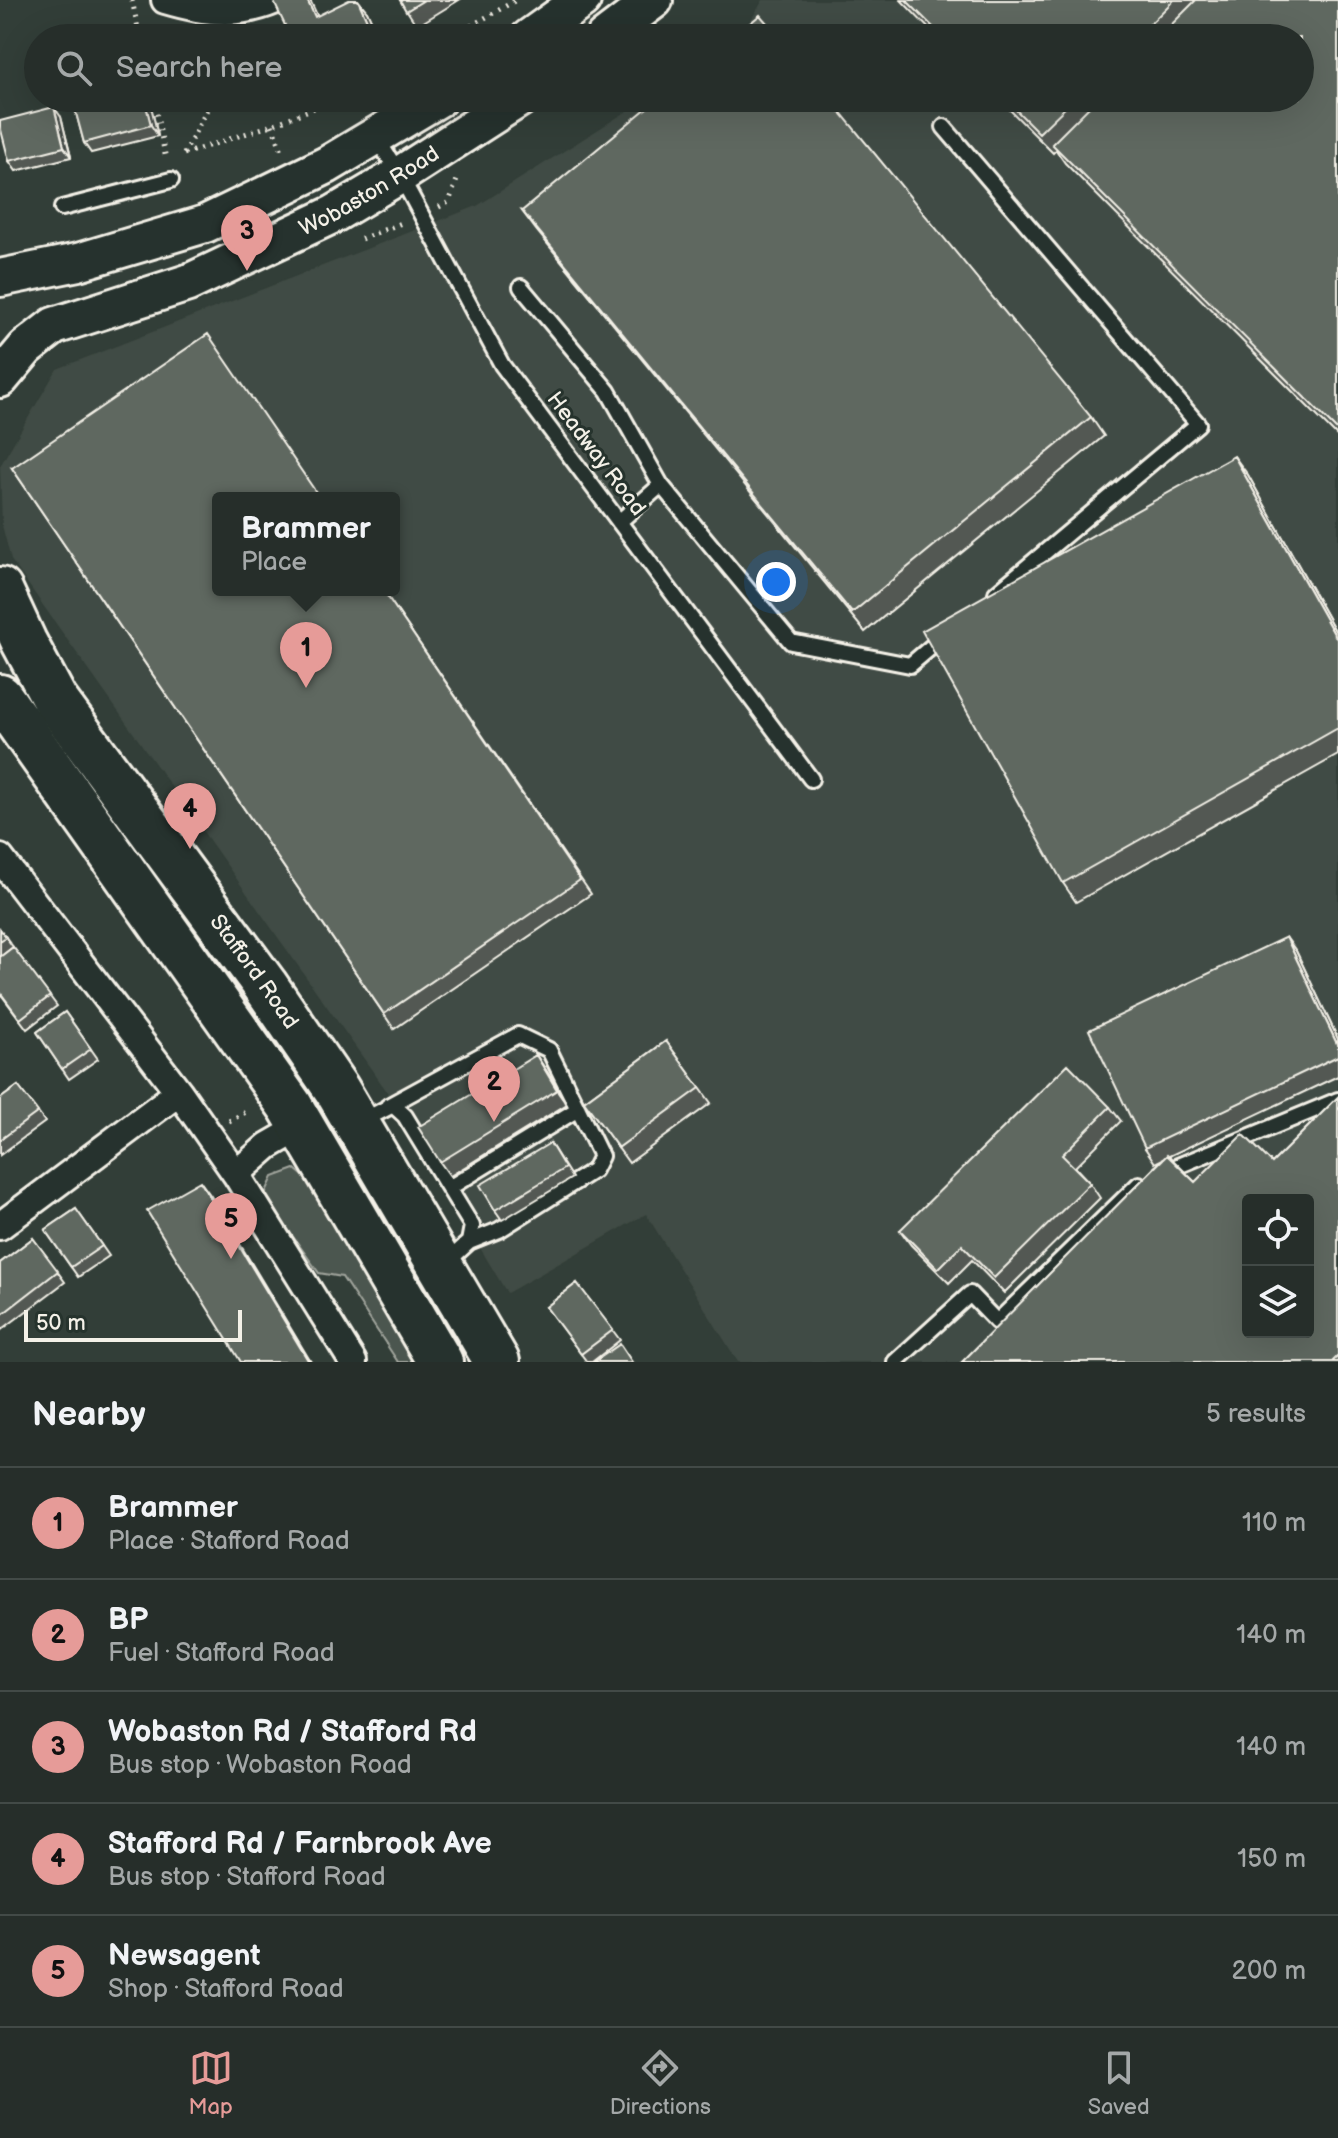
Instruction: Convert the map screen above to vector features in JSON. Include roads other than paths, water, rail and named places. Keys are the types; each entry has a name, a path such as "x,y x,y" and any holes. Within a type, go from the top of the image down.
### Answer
{"highway":[{"name":"Stafford Road","path":"0,590 55,700 265,985 373,1114 455,1255 497,1362"},
{"path":"0,697 262,1066 440,1362"},
{"path":"265,985 270,1027 313,1093 317,1108 312,1119 301,1127"}],"street":[{"path":"165,0 225,13 276,0"},
{"path":"549,24 582,0"},
{"path":"622,24 654,0"},
{"name":"Wobaston Road","path":"0,278 78,262 205,224 327,165 415,112"},
{"name":"Wobaston Road","path":"0,379 26,348 54,326 188,283 334,214 498,112"},
{"path":"0,858 179,1092 236,1174 353,1362"},
{"path":"0,1226 179,1092"},
{"path":"236,1174 268,1146 301,1127"}],"lane":[{"path":"944,127 1198,424 982,605"},
{"name":"Headway Road","path":"375,136 400,175 502,365 811,779"},
{"path":"62,208 171,180"},
{"path":"521,287 608,391 661,485 791,642 910,665 958,625"},
{"path":"619,522 661,485"},
{"path":"373,1114 518,1035 549,1050 601,1156 594,1170 455,1255"},
{"path":"895,1362 970,1294 997,1322 1144,1180 1338,1100"},
{"path":"373,1114 393,1105 405,1116 472,1226 455,1255"},
{"path":"449,1188 578,1109"}],"place":[{"name":"Wobaston Rd / Stafford Rd","path":"247,271"},
{"name":"Brammer","path":"306,688"},
{"name":"Stafford Rd / Farnbrook Ave","path":"190,849"},
{"name":"BP","path":"494,1122"},
{"name":"Newsagent","path":"231,1259"}]}
